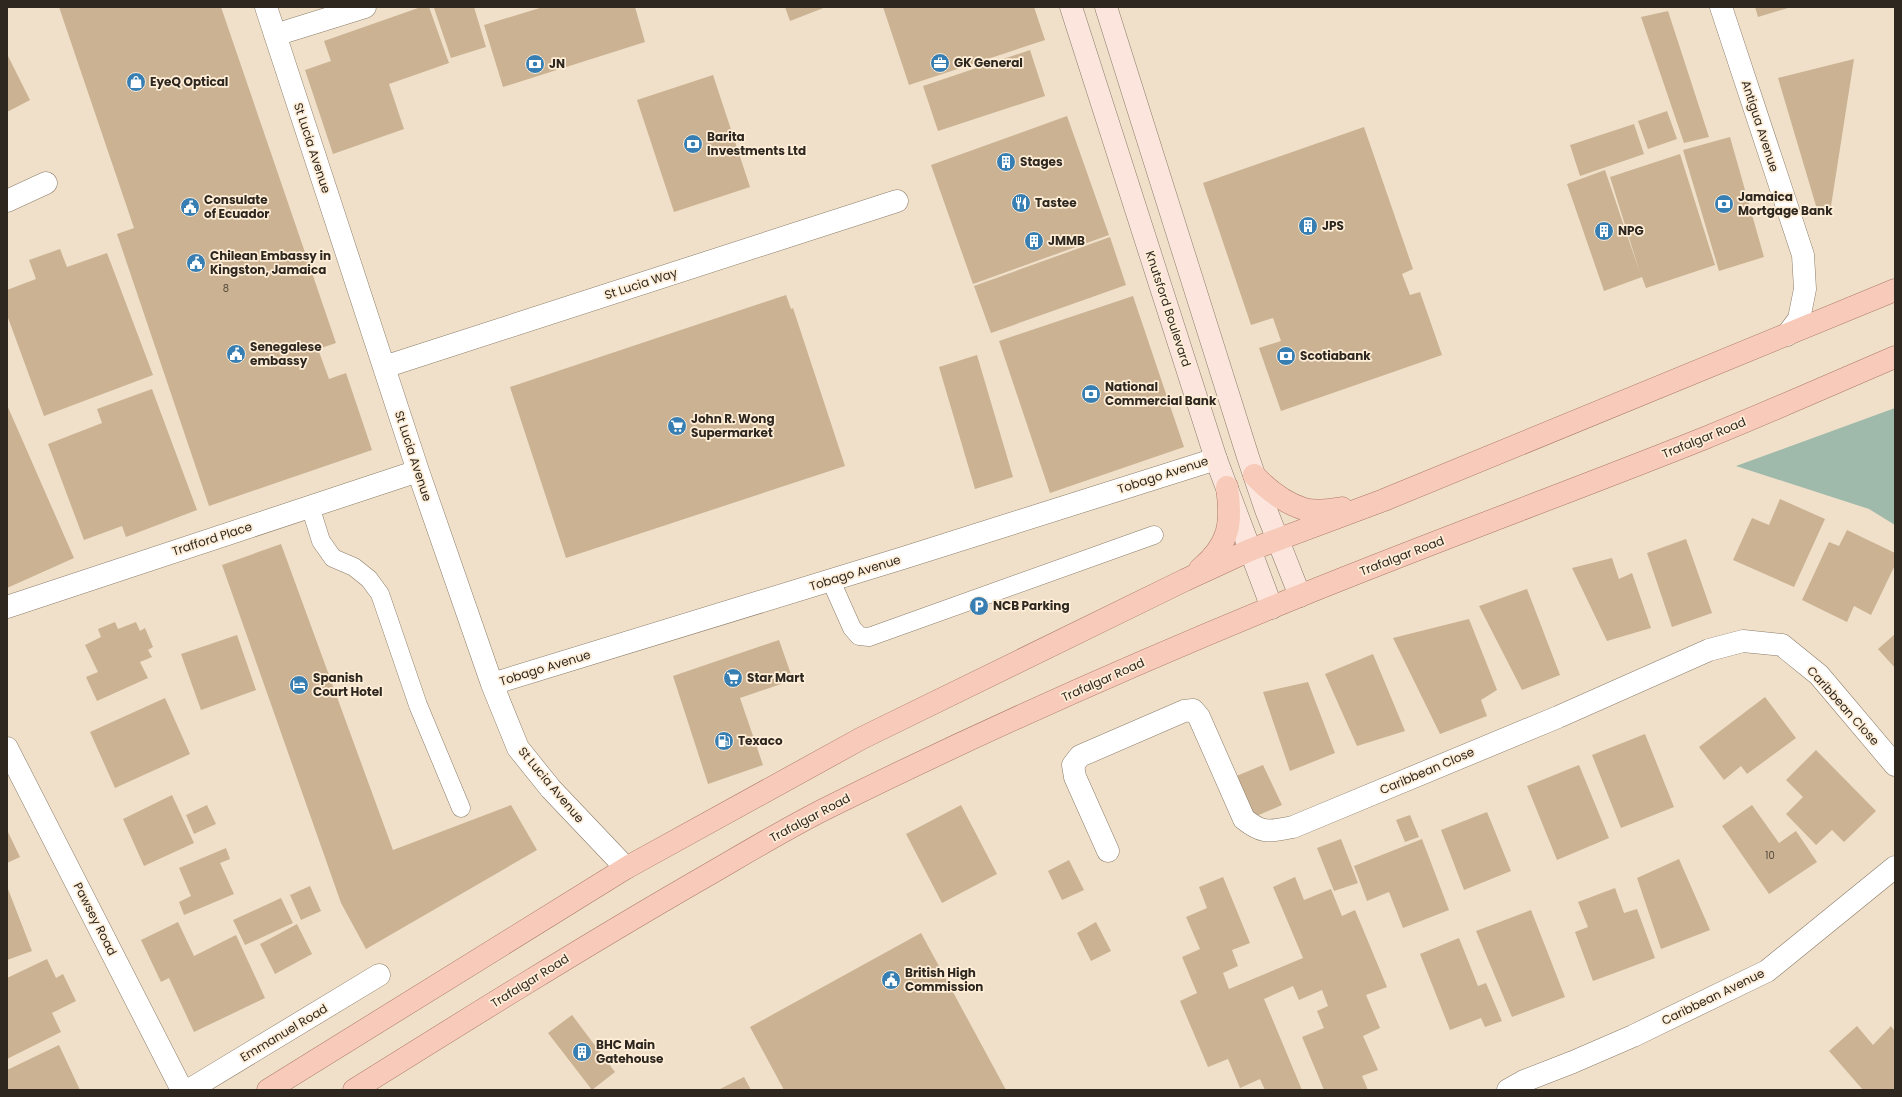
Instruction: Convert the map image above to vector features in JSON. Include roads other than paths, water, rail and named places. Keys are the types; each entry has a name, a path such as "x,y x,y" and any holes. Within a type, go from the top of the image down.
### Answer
{"main road":[{"name":"Knutsford Boulevard","path":"1071,7 1216,459 1272,608"},
{"path":"1106,7 1254,475 1300,596"},
{"path":"268,1090 626,868 862,738 1185,580 1250,550 1384,500 1895,290"},
{"name":"Trafalgar Road","path":"354,1090 506,995 554,968 586,946 822,811 971,739 1130,668 1300,596 1708,437 1895,357"},
{"path":"1254,475 1265,487 1304,509 1336,509 1384,500"},
{"path":"1185,580 1210,561 1221,547 1229,528 1231,511 1227,487"}],"street":[{"name":"St Lucia Avenue","path":"266,7 418,471 492,684 518,748 551,789 626,868"},
{"path":"275,35 365,7"},
{"name":"Antigua Avenue","path":"1721,7 1803,255 1805,289 1799,319 1787,335"},
{"path":"7,201 46,183"},
{"name":"St Lucia Way","path":"384,367 897,201"},
{"name":"Tobago Avenue","path":"492,684 831,581 1216,459"},
{"name":"Trafford Place","path":"7,607 418,471"},
{"name":"Caribbean Close","path":"1108,851 1075,778 1073,765 1080,756 1184,711 1193,710 1199,717 1244,819 1254,828 1267,832 1293,827 1558,717 1709,650 1743,641 1782,645 1818,675 1895,765"},
{"name":"Pawsey Road","path":"7,748 182,1090"},
{"name":"Caribbean Avenue","path":"1508,1090 1524,1081 1633,1036 1767,971 1895,867"},
{"name":"Emmanuel Road","path":"189,1090 379,975"}],"lane":[{"path":"310,506 321,541 333,558 354,566 369,579 380,594 418,705 461,808"},
{"path":"831,581 852,628 859,636 869,637 1154,535"}],"place":[{"name":"GK General","path":"940,63"},
{"name":"JN","path":"535,64"},
{"name":"EyeQ Optical","path":"136,82"},
{"name":"Barita Investments Ltd","path":"693,144"},
{"name":"Stages","path":"1006,162"},
{"name":"Tastee","path":"1021,203"},
{"name":"Jamaica Mortgage Bank","path":"1724,204"},
{"name":"Consulate of Ecuador","path":"190,207"},
{"name":"JPS","path":"1308,226"},
{"name":"NPG","path":"1604,231"},
{"name":"JMMB","path":"1034,241"},
{"name":"Chilean Embassy in Kingston, Jamaica","path":"196,263"},
{"name":"Senegalese embassy","path":"236,354"},
{"name":"Scotiabank","path":"1286,356"},
{"name":"National Commercial Bank","path":"1091,394"},
{"name":"John R. Wong Supermarket","path":"677,426"},
{"name":"NCB Parking","path":"979,606"},
{"name":"Star Mart","path":"733,678"},
{"name":"Spanish Court Hotel","path":"299,685"},
{"name":"Texaco","path":"724,741"},
{"name":"British High Commission","path":"891,980"},
{"name":"BHC Main Gatehouse","path":"582,1052"}]}
